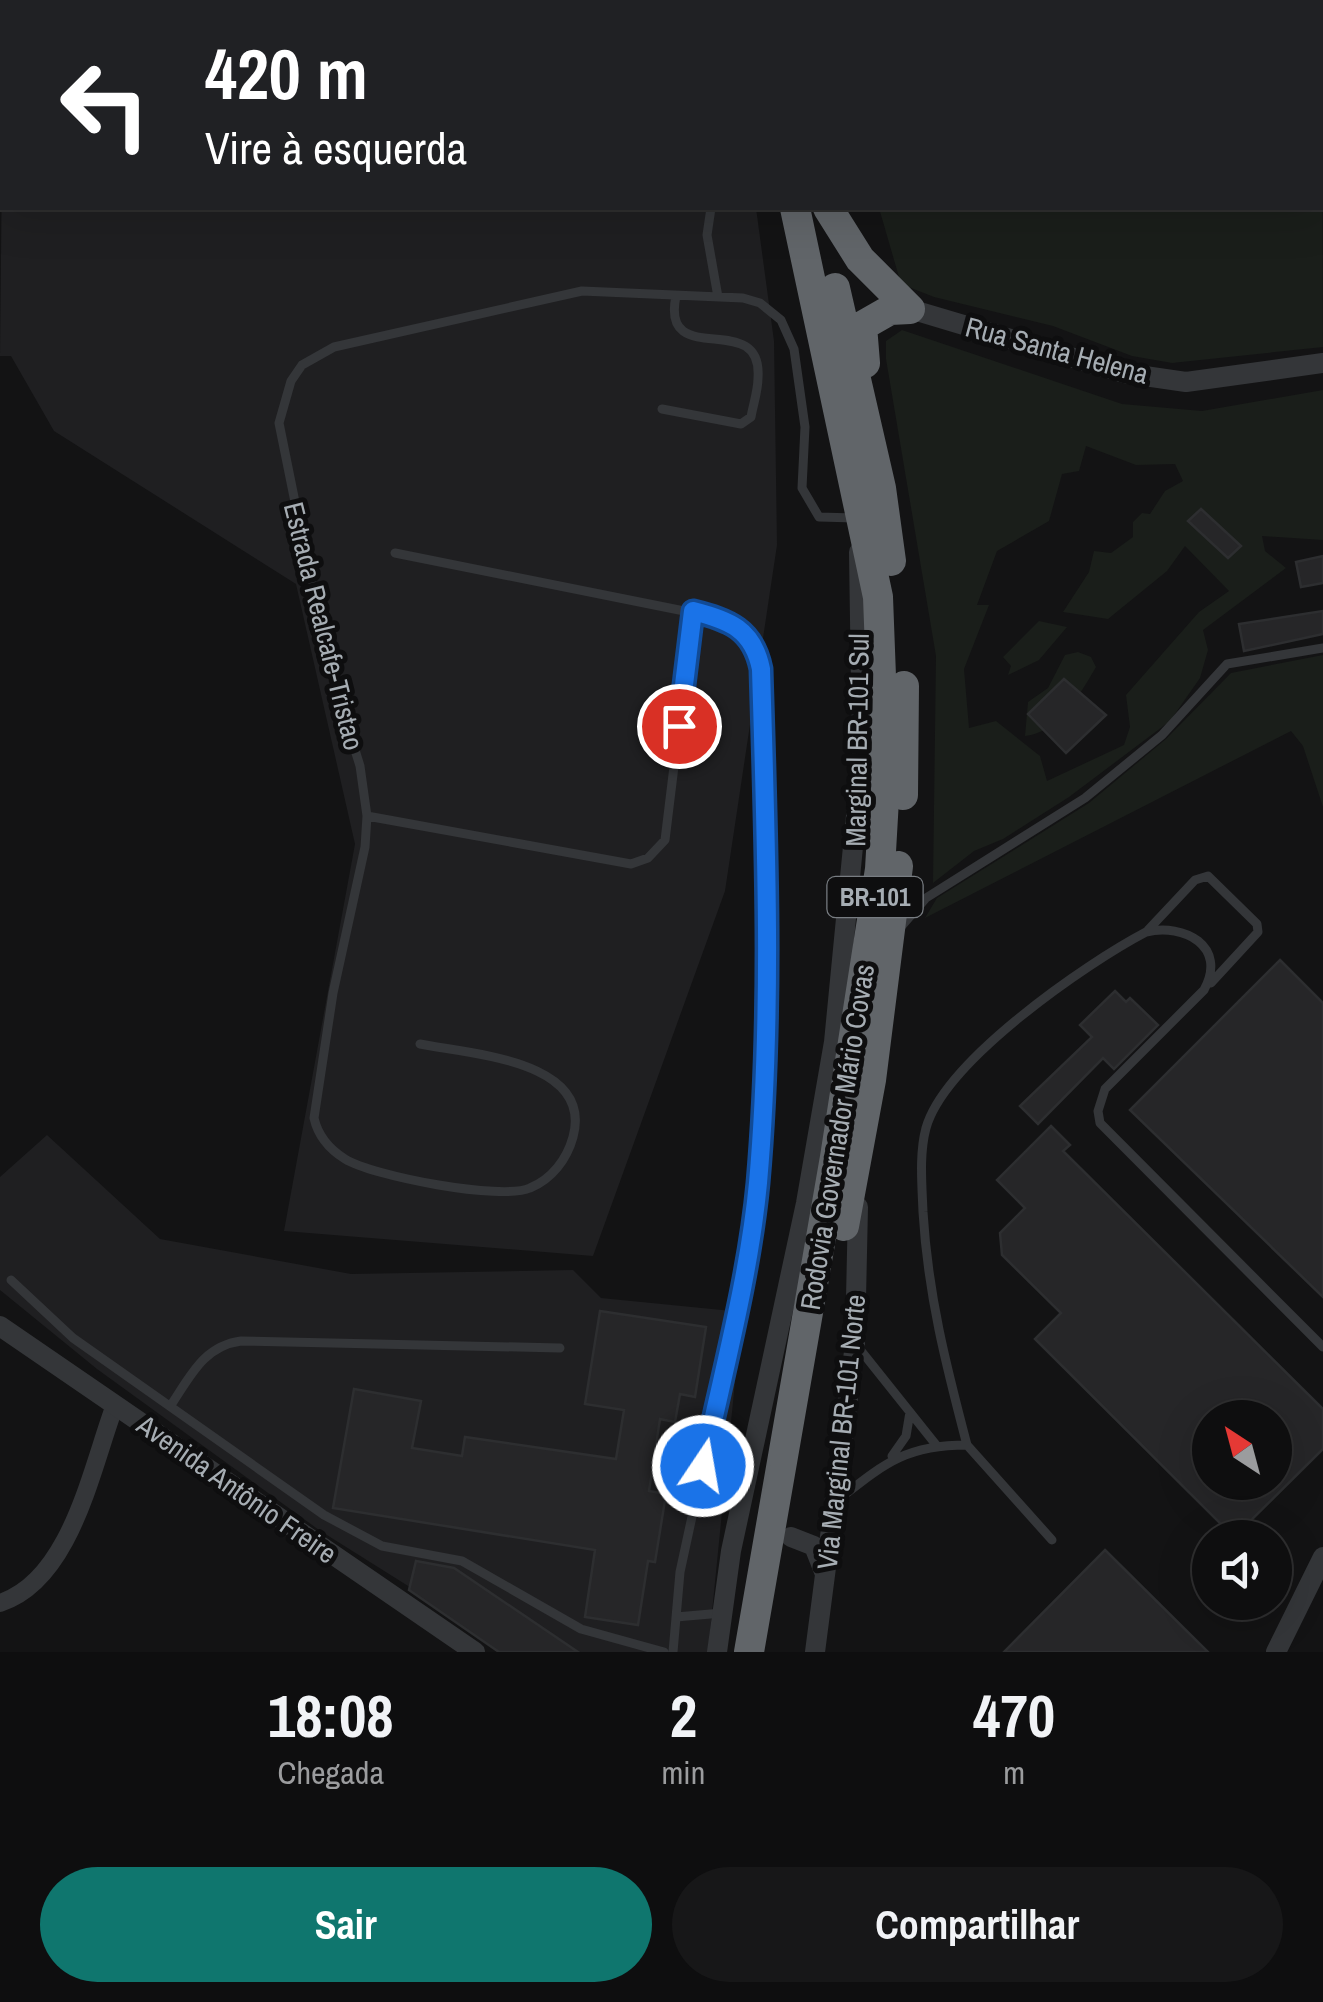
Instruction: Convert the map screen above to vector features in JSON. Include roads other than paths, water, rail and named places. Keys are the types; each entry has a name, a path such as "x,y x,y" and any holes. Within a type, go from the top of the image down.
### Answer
{"highway":[{"name":"Rodovia Governador Mário Covas","path":"748,1652 766,1534 820,1254 880,868 883,686 878,598 795,210"},
{"name":"Rodovia Governador Mário Covas","path":"769,1652 800,1454 858,1152 890,938 906,749 896,593 881,488 816,210"},
{"path":"829,210 860,259 910,310"},
{"path":"896,593 888,472 860,336 862,326 873,317 890,310 910,310"}],"street":[{"name":"Rua Santa Helena","path":"910,310 1124,373 1170,380 1236,378 1323,363"},
{"name":"Marginal BR-101 Sul","path":"717,1652 731,1552 806,1203 834,1042 862,754 858,565 865,527"},
{"name":"Via Marginal BR-101 Norte","path":"816,1652 856,1344 858,1152"},
{"name":"Avenida Antônio Freire","path":"0,1326 475,1652"},
{"path":"0,1603 27,1591 54,1563 115,1405"},
{"path":"731,1552 763,1534"},
{"path":"790,1537 814,1546 826,1576"},
{"path":"1276,1652 1323,1557"}],"lane":[{"path":"711,210 706,235 718,296"},
{"name":"Estrada Realcafe-Tristao","path":"420,1044 520,1065 560,1084 576,1111 571,1144 558,1168 530,1189 502,1193 369,1169 346,1160 317,1131 314,1118 333,993 358,883 366,816 360,766 327,660 281,450 279,423 291,380 302,364 334,348 582,291 718,296 760,303 782,320 794,348 802,400 805,498 814,513 826,520 865,527"},
{"path":"662,409 742,424 750,417 759,376 754,357 741,343 688,335 678,328 672,316 676,296"},
{"path":"395,553 693,611 740,628 758,653 770,954 758,1184 740,1295 680,1572 673,1652"},
{"path":"366,816 631,864 648,858 666,840 693,611"},
{"path":"890,938 926,898 1085,798 1146,748 1227,664 1323,648"},
{"path":"1052,1540 967,1445 928,1280 921,1172 926,1128 941,1094 992,1040 1146,932 1201,876 1208,876 1257,924 1258,932 1105,1089 1098,1111 1100,1123 1323,1347"},
{"path":"1146,932 1178,929 1202,944 1212,966 1204,990"},
{"path":"11,1280 73,1338 324,1515 382,1546 462,1562 581,1628 664,1652"},
{"path":"171,1404 207,1353 222,1344 241,1341 560,1348"},
{"path":"856,1344 937,1446"},
{"path":"836,1502 890,1458 906,1436 910,1410"},
{"path":"890,1458 937,1446 967,1445"},
{"path":"676,1617 722,1612"}]}
